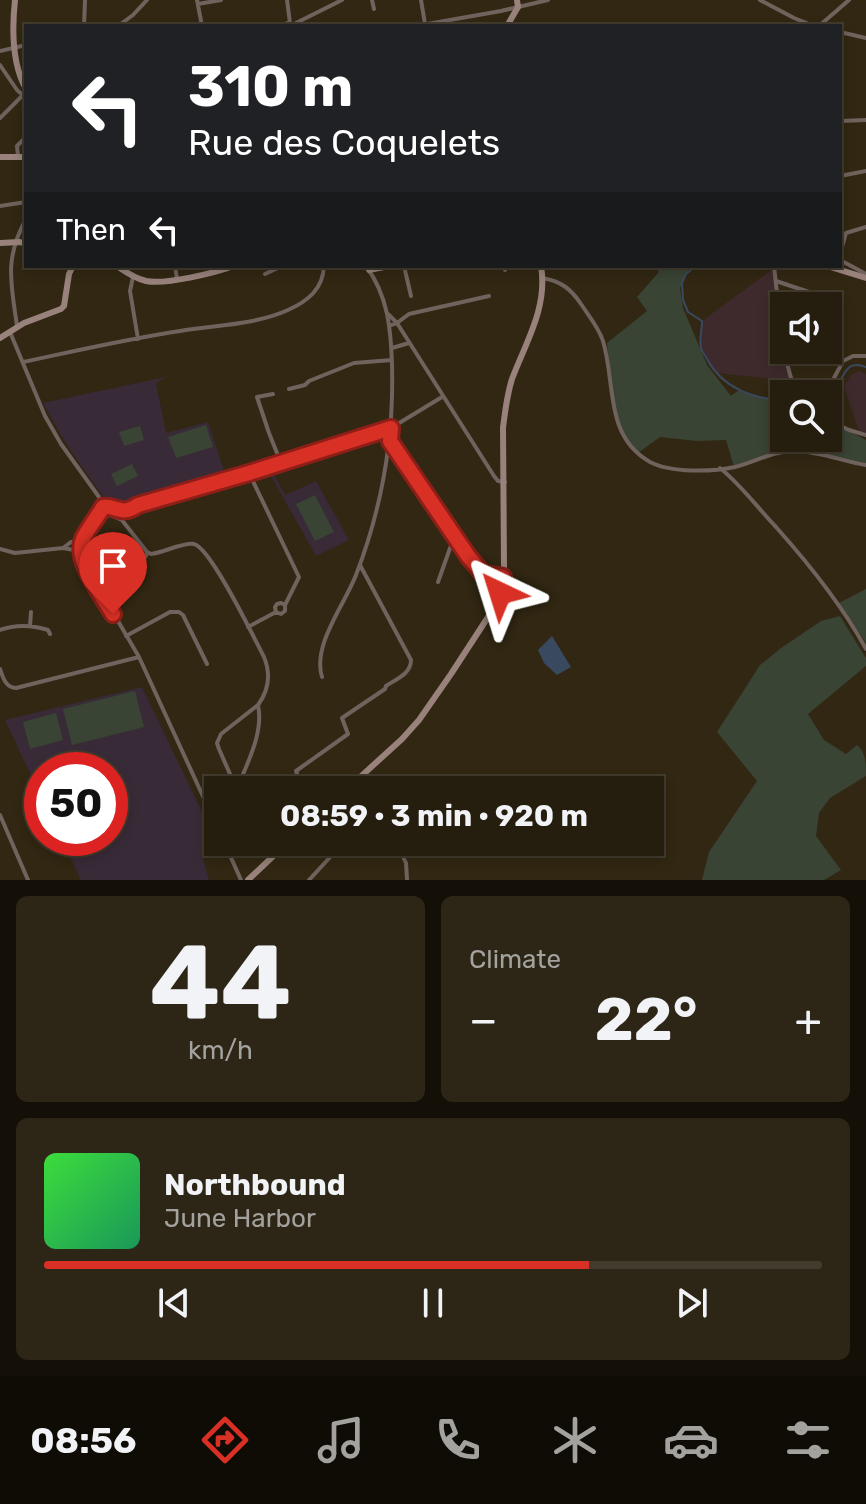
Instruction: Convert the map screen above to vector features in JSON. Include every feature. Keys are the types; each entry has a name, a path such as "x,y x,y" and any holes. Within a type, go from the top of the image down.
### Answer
{"main road":[{"path":"15,0 16,46 24,91"},
{"path":"508,24 518,3"},
{"path":"0,157 22,157"},
{"path":"0,243 24,244"},
{"path":"0,338 17,326 61,309 72,268"},
{"path":"120,268 133,277 149,282 229,268"},
{"path":"835,268 866,276"},
{"path":"362,776 402,739 425,712 498,598 503,577 503,482 500,466 505,403 538,316 542,272"},
{"path":"248,880 275,856"},
{"path":"255,880 263,867"}],"street":[{"path":"84,24 85,0"},
{"path":"121,24 147,0"},
{"path":"202,24 198,2 221,0"},
{"path":"288,0 292,24"},
{"path":"294,24 342,0"},
{"path":"372,0 374,9"},
{"path":"421,0 425,24 518,3 548,0"},
{"path":"819,24 849,0"},
{"path":"764,1 811,24"},
{"path":"133,15 135,24"},
{"path":"842,32 866,38"},
{"path":"0,51 24,45"},
{"path":"0,65 17,90 24,94"},
{"path":"0,118 24,95"},
{"path":"842,121 866,120"},
{"path":"22,157 17,146 24,139"},
{"path":"842,176 866,171"},
{"path":"0,206 24,202"},
{"path":"17,326 10,283 14,242 24,223"},
{"path":"842,247 846,233 866,227"},
{"path":"842,261 866,276"},
{"path":"175,268 177,279"},
{"path":"265,274 278,268"},
{"path":"23,362 277,314 291,309 315,292 323,278 324,268"},
{"path":"322,677 319,668 324,645 369,538 390,441 393,400 391,335 384,299 368,268"},
{"path":"404,268 411,296"},
{"path":"774,268 783,348 792,380"},
{"path":"542,272 569,288 594,322 603,340 617,421 627,441 644,457 663,467 688,470 734,467 777,453 795,451 866,465"},
{"path":"133,277 130,291 138,339"},
{"path":"776,281 809,292"},
{"path":"389,326 409,314 489,296"},
{"path":"386,310 487,465 498,481 503,482"},
{"path":"10,332 39,404 61,444 99,497 104,515 391,428 442,397"},
{"path":"391,335 403,332"},
{"path":"392,348 409,343"},
{"path":"833,380 843,361 853,356 866,356"},
{"path":"289,389 305,385 347,365 392,360"},
{"path":"273,394 257,397 281,463"},
{"path":"842,427 866,435"},
{"path":"390,441 477,568 483,574 503,577"},
{"path":"487,465 500,466"},
{"path":"720,468 744,489 813,570 866,649"},
{"path":"248,627 276,612 277,604 285,605 299,577 249,473"},
{"path":"109,513 108,506 102,509 92,522 82,545 86,569 139,657 204,799"},
{"path":"119,511 123,514 122,520"},
{"path":"109,513 122,520 147,552 155,554 191,544 199,547 214,563 268,667 268,683 258,705 218,739 231,776"},
{"path":"91,526 109,513"},
{"path":"438,582 454,537"},
{"path":"63,548 71,542 82,545"},
{"path":"0,549 15,553 63,548 81,551"},
{"path":"140,562 147,552"},
{"path":"298,776 296,771 348,734 342,718 385,689 411,665 360,565"},
{"path":"30,626 31,612"},
{"path":"126,636 170,612 179,612 207,664"},
{"path":"0,630 30,626 45,628 50,634"},
{"path":"0,669 6,683 16,688 139,657"},
{"path":"242,776 258,732 258,705"},
{"path":"0,815 28,880"},
{"path":"230,856 241,880"},
{"path":"309,880 331,856"},
{"path":"403,856 408,880"},
{"path":"238,871 248,880"}],"shaded area":[{"path":"774,268 777,292 770,292 770,364 788,364 793,380 716,373 701,348 702,321"},
{"path":"859,371 866,374 866,434 859,431 844,387 851,375"},
{"path":"166,377 156,383 166,433 208,422 226,477 122,506 115,505 105,499 82,467 43,403"},
{"path":"272,470 285,495 316,481 349,540 316,556 268,471"},
{"path":"142,687 204,816 202,855 209,880 81,880 70,856 128,856 128,752 24,752 24,761 5,720"}],"green space":[{"path":"656,268 689,268 680,288 683,308 707,365 731,396 739,390 770,399 770,452 783,452 734,467 726,440 660,437 638,453 622,433 611,388 607,343 647,311 637,297 659,272"},
{"path":"206,425 213,447 176,458 168,437"},
{"path":"140,426 144,440 124,446 119,432"},
{"path":"842,427 866,440 866,465 806,452 842,452"},
{"path":"132,464 138,476 117,486 111,474"},
{"path":"315,495 334,532 315,541 296,504"},
{"path":"866,589 866,643 839,603"},
{"path":"840,616 866,658 866,666 808,714 824,740 846,754 857,745 865,759 866,776 830,798 819,813 816,836 841,870 824,880 702,880 709,852 757,781 717,732 760,665 821,621"},
{"path":"135,691 144,727 72,745 63,709"},
{"path":"56,713 63,740 30,749 23,722"}],"water":[{"path":"552,636 571,667 557,675 544,663 538,650"}],"waterway":[{"path":"694,268 682,283 683,300 688,312 702,321 701,348 721,378 730,385 770,399"},
{"path":"840,380 854,365 866,367"}],"route":[{"path":"113,614 86,569 81,551 92,522 103,507 119,511 130,509 391,428 390,441 477,568 483,574 503,577 500,593"}]}
